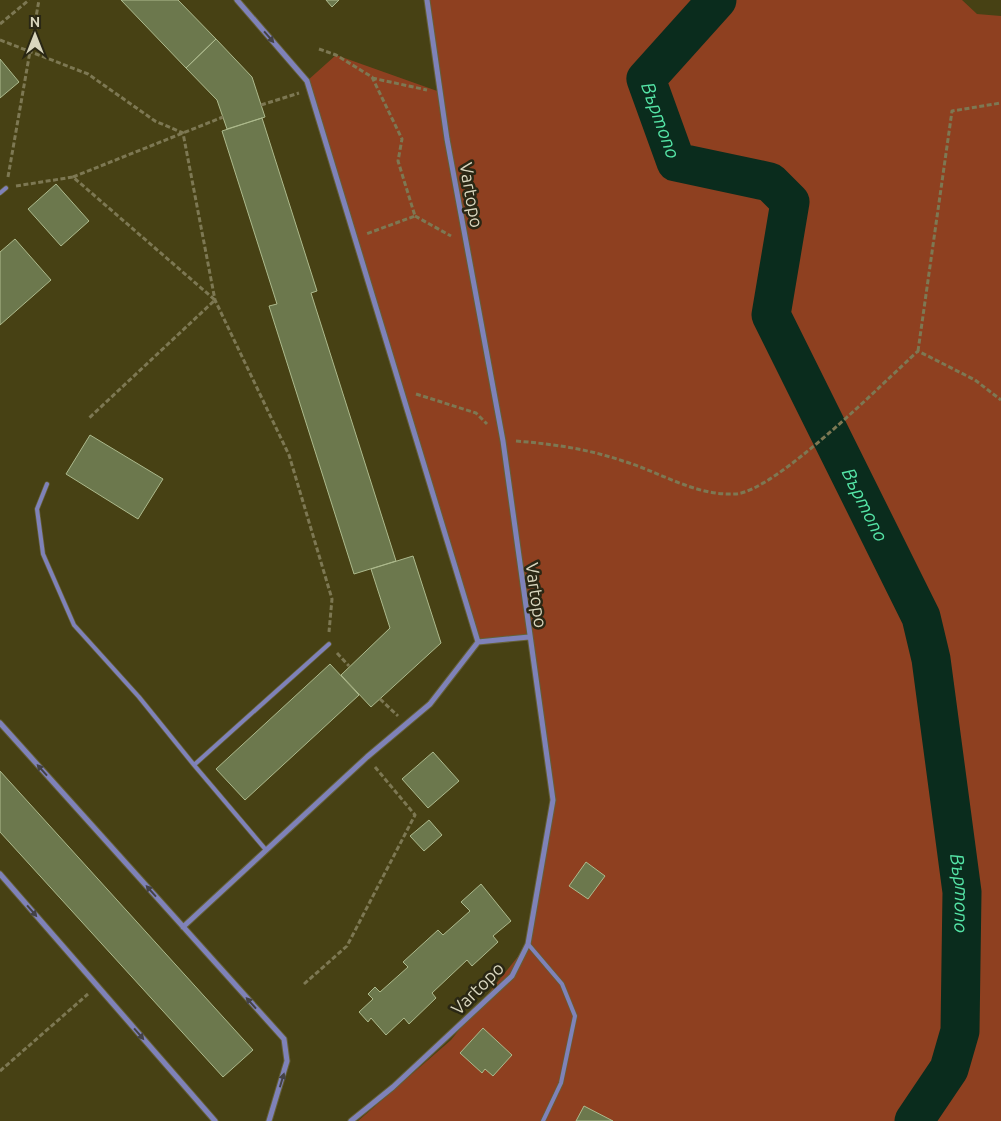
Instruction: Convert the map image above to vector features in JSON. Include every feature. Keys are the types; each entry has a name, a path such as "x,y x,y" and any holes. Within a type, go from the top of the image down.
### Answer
{"street":[{"path":"237,0 307,81 478,642"},
{"name":"Vartopo","path":"351,1121 393,1087 512,976 528,944 553,800 503,441 440,93 427,0"},
{"path":"183,927 367,757 430,704 478,642 529,637"},
{"path":"0,723 284,1039 288,1061 269,1121"},
{"path":"0,874 215,1121"}],"lane":[{"path":"0,193 6,188"},
{"path":"47,484 37,509 43,554 74,625 140,697 194,765 266,850"},
{"path":"194,765 329,644"},
{"path":"528,944 562,984 574,1016 561,1083 542,1121"}],"path":[{"path":"0,24 29,0"},
{"path":"39,0 6,188 73,177 223,117"},
{"path":"0,40 88,74 155,121 183,133"},
{"path":"319,49 336,55 372,77 440,93"},
{"path":"372,77 402,139 398,161 415,216 467,244"},
{"path":"261,105 310,90"},
{"path":"401,389 476,413 503,441 571,446 625,461 663,478 710,492 736,494 763,484 813,447 918,351 952,111 1001,103"},
{"path":"183,133 214,300 289,455 332,599 329,644 350,666"},
{"path":"73,177 214,300"},
{"path":"355,238 415,216"},
{"path":"88,419 214,300"},
{"path":"918,351 975,380 1001,400"},
{"path":"380,699 406,724"},
{"path":"304,984 347,946 415,815 367,757"},
{"path":"0,1071 97,986"}],"shaded area":[{"path":"427,0 962,0 977,14 1001,16 1001,1121 358,1121 451,1040 528,944 553,800 529,637 478,642 307,81 336,55 440,92"}],"building":[{"path":"121,0 178,0 216,39 186,68"},
{"path":"326,0 339,0 332,7"},
{"path":"216,39 252,77 265,117 227,129 217,100 186,68"},
{"path":"0,59 19,82 0,98"},
{"path":"262,118 317,291 311,293 396,561 354,574 269,306 277,304 222,131"},
{"path":"56,184 89,221 61,246 28,209"},
{"path":"15,239 51,280 0,325 0,252"},
{"path":"90,435 163,479 138,519 66,474"},
{"path":"413,556 441,643 371,707 341,675 390,628 371,569"},
{"path":"330,664 359,695 245,800 216,769"},
{"path":"433,752 459,781 428,808 402,779"},
{"path":"0,771 253,1050 223,1077 0,832"},
{"path":"429,820 442,835 424,851 410,836"},
{"path":"586,862 605,876 588,899 569,886"},
{"path":"481,884 511,921 493,936 498,942 472,966 467,960 432,993 436,998 409,1024 404,1018 386,1035 371,1018 368,1022 359,1012 373,999 368,994 375,987 380,992 408,967 403,962 438,930 443,935 470,911 461,902"},
{"path":"483,1028 512,1055 493,1076 485,1069 482,1073 460,1053"},
{"path":"584,1106 613,1121 576,1121"}],"waterway":[{"name":"Въртопо","path":"717,0 646,79 676,162 770,182 790,202 771,315 921,617 931,659 962,892 960,1031 949,1069 914,1121"}]}
